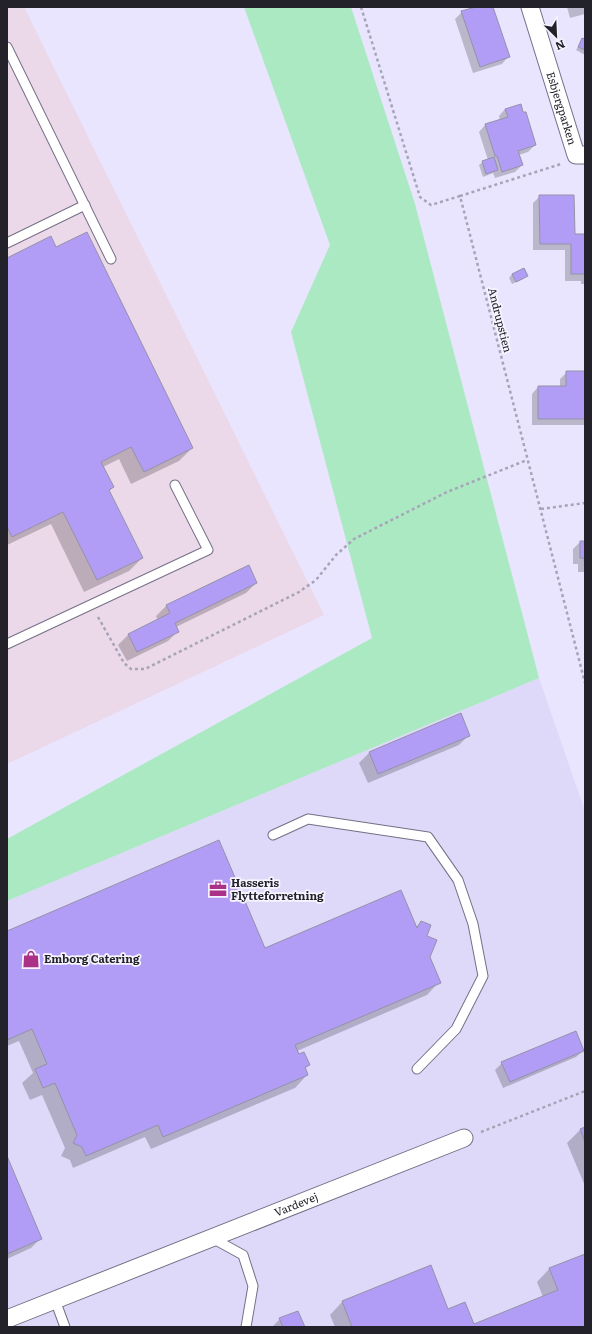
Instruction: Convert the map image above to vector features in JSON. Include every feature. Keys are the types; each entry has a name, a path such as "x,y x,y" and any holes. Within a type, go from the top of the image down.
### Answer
{"street":[{"name":"Esbjergparken","path":"530,7 581,155"},
{"name":"Vardevej","path":"7,1319 464,1138"}],"lane":[{"path":"7,47 111,259"},
{"path":"7,243 85,205"},
{"path":"7,644 208,550 175,485"},
{"path":"274,835 308,819 428,837 458,880 473,924 483,976 456,1029 417,1069"},
{"path":"212,1238 243,1255 253,1286 246,1327"},
{"path":"54,1300 65,1327"}],"path":[{"path":"361,7 420,197 431,205 557,166 581,155"},
{"name":"Andrupstien","path":"460,196 585,683"},
{"path":"92,604 124,663 132,669 145,669 299,592 316,580 336,555 354,539 447,492 527,460"},
{"path":"541,509 585,503"},
{"path":"464,1138 585,1091"}],"shaded area":[{"path":"7,7 24,7 324,615 7,764"},
{"path":"539,678 585,811 585,1327 7,1327 7,901"}],"green space":[{"path":"244,7 351,7 415,204 539,678 7,901 7,839 372,638 291,332 330,245"}],"building":[{"path":"476,7 493,7 510,57 480,67 461,11"},
{"path":"582,38 585,39 585,50 578,47"},
{"path":"521,104 523,112 526,112 536,145 518,151 523,165 502,172 497,156 495,156 485,124 508,117 505,109"},
{"path":"494,157 498,170 486,174 482,161"},
{"path":"539,195 574,195 575,234 585,234 585,274 571,274 571,244 540,244"},
{"path":"87,232 193,448 144,472 131,447 101,462 114,487 109,490 143,558 97,580 63,512 12,537 7,527 7,258 51,236 56,247"},
{"path":"524,268 528,276 516,282 512,274"},
{"path":"566,371 585,371 585,419 538,419 538,386 566,386"},
{"path":"580,541 585,541 585,566 584,558 580,558"},
{"path":"249,565 257,583 175,623 179,632 137,652 128,634 170,613 166,605"},
{"path":"461,713 470,736 378,774 369,752"},
{"path":"219,840 265,948 401,890 417,928 421,921 431,925 427,936 437,940 430,957 441,983 295,1045 299,1054 304,1052 310,1065 305,1067 308,1075 163,1137 158,1125 86,1156 82,1147 73,1143 77,1135 55,1083 43,1088 35,1069 47,1064 32,1029 7,1040 7,931"},
{"path":"576,1031 584,1051 510,1082 501,1062"},
{"path":"585,1127 585,1142 580,1129"},
{"path":"7,1156 42,1239 7,1254"},
{"path":"585,1254 585,1327 352,1327 342,1301 431,1265 448,1309 465,1302 474,1324 558,1290 549,1268"},
{"path":"298,1311 305,1327 283,1327 279,1318"}],"place":[{"name":"Hasseris Flytteforretning","path":"218,889"},
{"name":"Emborg Catering","path":"31,959"}]}
